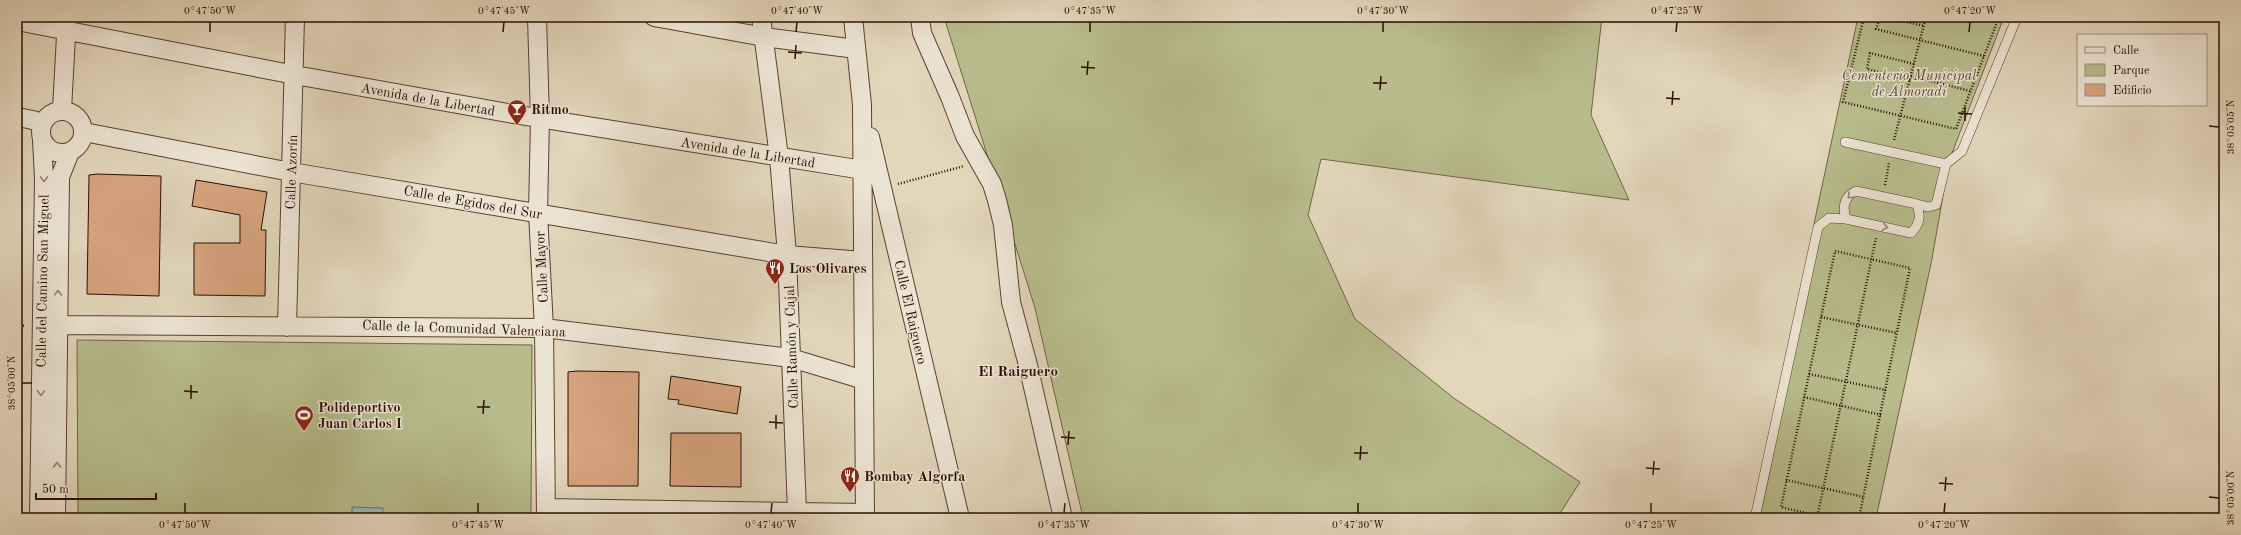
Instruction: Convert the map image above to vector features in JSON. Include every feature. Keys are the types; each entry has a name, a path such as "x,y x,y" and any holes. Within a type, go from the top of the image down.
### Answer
{"street":[{"name":"Calle Azorín","path":"287,326 295,75 295,17"},
{"name":"Calle Mayor","path":"537,17 540,119 538,213 544,328 546,513"},
{"path":"654,17 764,37 856,49"},
{"name":"Calle Ramón y Cajal","path":"761,17 779,157 787,255 797,511"},
{"path":"546,513 797,511 865,516 862,105 853,17"},
{"path":"920,17 922,33 950,96 965,136 992,184 997,200 1003,225 1011,302 1028,365 1063,518"},
{"name":"Avenida de la Libertad","path":"17,21 67,23 295,75 540,119 863,170"},
{"path":"62,110 67,23"},
{"name":"Calle El Raiguero","path":"862,105 960,518"},
{"path":"17,117 34,120 54,152 62,154 77,148 82,140 84,132 77,117 70,112 62,110 50,114 42,132"},
{"name":"Calle del Camino San Miguel","path":"39,518 44,178 42,132"},
{"name":"Calle de Egidos del Sur","path":"84,132 291,172 787,255 863,261"},
{"name":"Calle del Camino San Miguel","path":"56,518 60,177 70,152"},
{"name":"Calle de la Comunidad Valenciana","path":"58,325 544,328 791,358 864,380"}],"lane":[{"path":"1846,219 1844,202 1849,194 1856,190 1917,204 1928,206 1936,205 1946,164 1962,152 2018,17"},
{"path":"1844,142 1946,164"},
{"path":"1754,518 1818,227 1829,218 1846,219 1911,233 1920,220 1917,204"}],"path":[{"path":"1864,17 1843,102 1956,130 1998,17 1994,17"},
{"path":"1880,17 1876,29 1984,56"},
{"path":"1887,17 1924,26"},
{"path":"1883,196 1900,116 1926,17"},
{"path":"1910,80 1866,69 1870,53 1914,64"},
{"path":"1911,76 1970,92"},
{"path":"882,188 979,162"},
{"path":"1817,517 1879,226"},
{"path":"1827,518 1817,517 1781,507 1836,251 1910,268 1859,518"},
{"path":"1821,317 1897,333"},
{"path":"1809,374 1886,390"},
{"path":"1804,398 1881,415"},
{"path":"1786,480 1864,497"}],"green space":[{"path":"944,17 1602,17 1591,115 1629,200 1321,159 1308,215 1355,319 1455,399 1580,482 1557,518 1083,518 1035,308"},
{"name":"Cementerio Municipal de Almoradí","path":"1858,17 2004,17 1949,161 1932,259 1876,518 1760,518 1819,233 1814,224"},
{"name":"Polideportivo Juan Carlos I","path":"77,340 532,345 531,518 78,518"}],"water":[{"path":"352,507 383,508 383,518 352,518"}],"building":[{"path":"89,175 161,176 159,296 87,294"},
{"path":"196,180 267,192 261,230 266,230 265,296 194,295 194,243 240,243 240,215 192,206"},
{"path":"568,372 639,372 638,486 568,486"},
{"path":"671,376 741,387 737,414 678,404 679,400 668,399"},
{"path":"671,433 741,433 741,487 670,486"}],"place":[{"name":"Ritmo","path":"517,126"},
{"name":"Los Olivares","path":"775,285"},
{"name":"Polideportivo Juan Carlos I","path":"304,432"},
{"name":"Bombay Algorfa","path":"850,493"}],"district":[{"name":"El Raiguero","path":"1018,371"}]}
